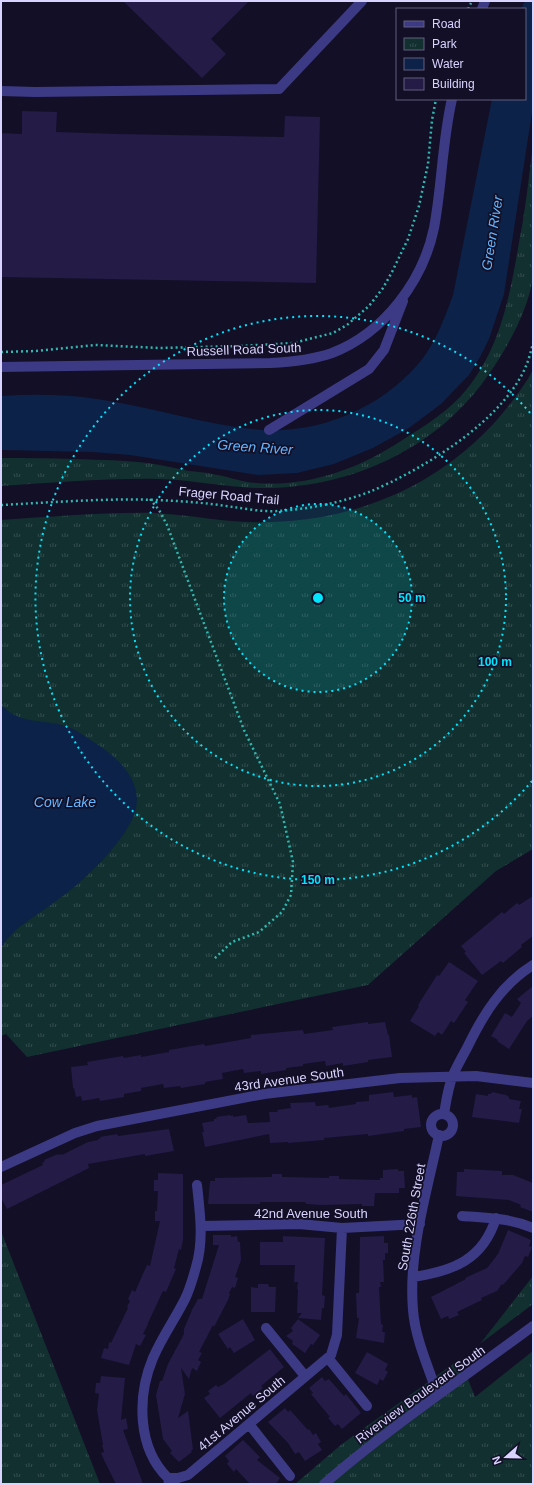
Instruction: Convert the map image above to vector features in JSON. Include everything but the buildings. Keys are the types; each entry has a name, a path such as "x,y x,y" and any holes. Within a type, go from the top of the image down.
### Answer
{"street":[{"path":"1,91 34,92 278,89 362,1"},
{"name":"Russell Road South","path":"1,367 270,363 312,359 332,353 347,346 376,326 391,311 417,276 428,253 434,229 442,153 452,100"},
{"path":"269,430 369,369 384,350 407,291"},
{"path":"444,1114 452,1076 482,1019 493,1002 508,985 533,965"},
{"name":"43rd Avenue South","path":"1,1167 75,1133 97,1126 272,1093 400,1078 476,1076 533,1082"},
{"path":"444,1114 451,1119 452,1127 447,1134 439,1135 432,1130 431,1122 436,1115 444,1114"},
{"name":"South 226th Street","path":"438,1395 421,1346 413,1311 413,1277 415,1252 420,1224 439,1135"},
{"path":"168,1481 159,1470 145,1441 143,1418 144,1394 153,1359 166,1331 186,1298 201,1245 201,1226 197,1186"},
{"path":"462,1216 496,1218 512,1221 533,1228"},
{"path":"413,1277 444,1271 469,1259 477,1253 489,1237 496,1218"},
{"name":"42nd Avenue South","path":"201,1226 299,1224 342,1228 420,1224"},
{"path":"342,1228 337,1336 330,1356 367,1406"},
{"name":"Riverview Boulevard South","path":"324,1484 361,1453 533,1326"},
{"path":"266,1328 305,1376"},
{"name":"41st Avenue South","path":"168,1481 188,1475 330,1356"},
{"path":"249,1424 290,1476"}],"path":[{"path":"1,352 36,351 95,345 160,348 293,343 333,333 347,325 368,306 383,288 408,238 419,206 428,164 432,120 436,100"},
{"name":"Frager Road Trail","path":"1,505 150,499 185,501 276,511 313,507 342,500 368,492 419,466 476,428 499,406 515,386 526,366 533,343"},
{"path":"150,499 159,510 167,525 244,730 280,804 292,862 291,895 282,912 259,932 232,942 214,959"}],"green space":[{"path":"533,143 533,278 526,305 500,358 484,381 464,405 441,426 416,444 389,459 361,471 331,480 301,486 256,488 159,479 119,479 1,486 1,458 55,458 149,463 250,482 274,484 310,480 345,470 378,455 393,446 437,417 460,397 484,364 493,346 506,308 514,268 525,209"},
{"path":"533,370 533,849 496,871 368,985 27,1057 6,1034 1,1036 1,520 97,514 155,513 227,521 270,522 302,520 334,515 394,495 422,481 448,464 473,444 496,421 520,390"},
{"path":"1,1231 100,1484 1,1484"},
{"path":"533,1276 533,1304 480,1344"},
{"path":"533,1351 533,1484 295,1484 342,1444 460,1359 475,1397"}],"water":[{"name":"Green River","path":"525,1 533,1 533,106 504,294 489,339 480,357 469,375 441,404 409,428 373,448 334,464 297,473 258,475 130,455 92,452 1,450 1,396 49,395 85,397 118,402 240,428 284,430 329,422 351,414 391,390 408,375 428,351 440,328 453,295 492,100 526,100 526,8 522,8"},
{"name":"Cow Lake","path":"1,705 9,712 24,719 59,724 80,733 117,760 131,777 135,786 137,797 136,808 132,820 124,833 103,859 91,872 67,893 26,922 12,934 1,948"}]}
